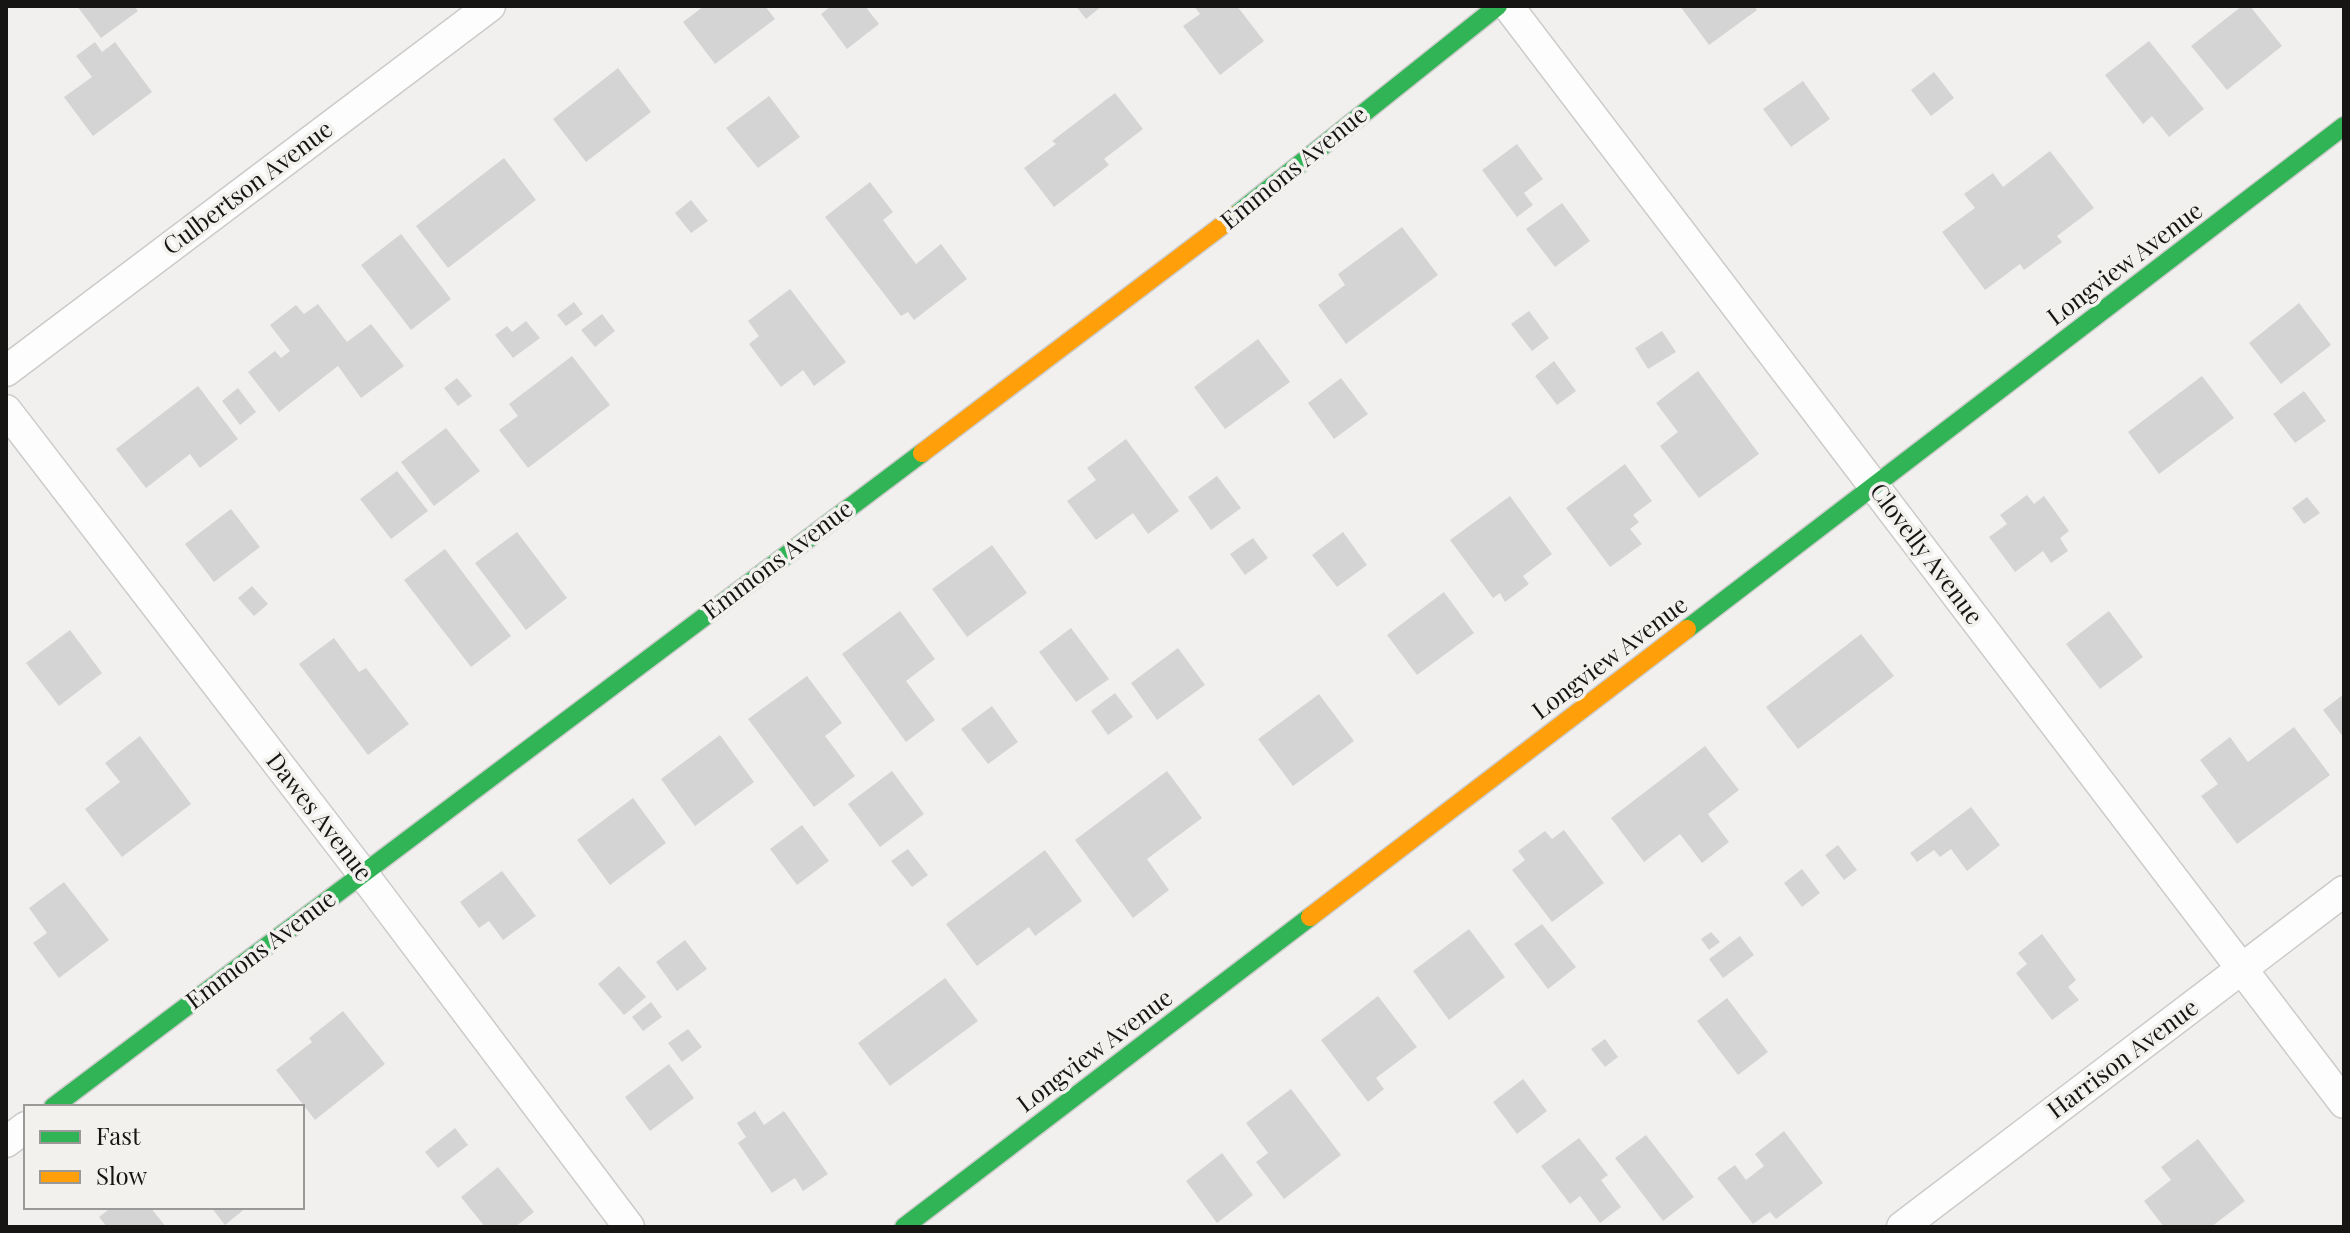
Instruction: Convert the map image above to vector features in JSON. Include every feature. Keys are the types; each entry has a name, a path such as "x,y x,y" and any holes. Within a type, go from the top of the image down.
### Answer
{"street":[{"name":"Culbertson Avenue","path":"6,371 490,6"},
{"name":"Emmons Avenue","path":"56,1105 1197,246 1498,6"},
{"name":"Clovelly Avenue","path":"1508,6 2344,1103"},
{"name":"Longview Avenue","path":"904,1227 2344,126"},
{"name":"Dawes Avenue","path":"6,410 363,874 629,1227"},
{"name":"Harrison Avenue","path":"1902,1227 2344,891"},
{"path":"6,1142 24,1128"}],"building":[{"path":"77,6 134,6 138,11 101,38"},
{"path":"704,6 765,6 775,19 715,64 683,22"},
{"path":"831,6 865,6 879,24 847,49 821,14"},
{"path":"1076,6 1102,6 1086,19"},
{"path":"1194,6 1237,6 1264,41 1220,75 1183,26 1200,14"},
{"path":"1680,6 1754,6 1757,10 1709,45"},
{"path":"2242,6 2250,6 2282,46 2227,90 2191,46"},
{"path":"2149,41 2204,109 2169,137 2152,116 2143,124 2105,75"},
{"path":"95,42 102,52 115,42 152,92 93,136 64,97 92,77 76,56"},
{"path":"618,68 651,112 586,162 553,119"},
{"path":"1934,72 1954,98 1931,116 1911,90"},
{"path":"1803,81 1830,119 1791,147 1763,109"},
{"path":"1115,93 1143,129 1104,159 1109,165 1054,207 1024,168 1056,144 1052,141"},
{"path":"769,96 800,137 758,168 726,128"},
{"path":"1517,144 1543,179 1524,193 1533,205 1517,217 1482,170"},
{"path":"2050,151 2094,208 2057,236 2062,242 2024,270 2020,264 1985,290 1942,232 1975,208 1964,194 1993,173 2003,187"},
{"path":"504,158 536,200 448,268 416,226"},
{"path":"870,182 893,212 883,220 916,264 941,244 967,279 914,320 908,312 901,316 825,217"},
{"path":"691,200 708,221 691,233 675,213"},
{"path":"1562,203 1590,241 1555,267 1526,229"},
{"path":"1402,227 1438,275 1346,344 1318,305 1345,285 1338,274"},
{"path":"401,234 451,299 411,330 361,265"},
{"path":"790,289 846,362 814,386 803,370 781,387 749,344 759,336 748,321"},
{"path":"574,302 583,314 566,326 557,315"},
{"path":"2299,303 2331,345 2281,384 2249,343"},
{"path":"318,304 347,342 371,324 404,366 361,398 338,366 279,412 248,372 275,351 281,358 290,351 270,325 296,305 304,314"},
{"path":"1529,311 1549,338 1532,351 1511,324"},
{"path":"602,314 615,331 595,347 581,330"},
{"path":"526,321 540,338 513,358 495,335 507,326 512,332"},
{"path":"1662,331 1676,352 1648,369 1635,348"},
{"path":"1258,339 1290,382 1225,429 1194,387"},
{"path":"572,356 610,405 528,468 499,430 518,416 509,404"},
{"path":"1554,361 1576,391 1557,405 1535,376"},
{"path":"1698,371 1759,454 1699,498 1660,446 1678,432 1656,403"},
{"path":"2202,376 2234,418 2159,474 2128,432"},
{"path":"457,378 472,396 458,406 444,388"},
{"path":"1341,378 1368,414 1334,439 1308,403"},
{"path":"198,386 238,439 200,468 190,454 146,488 116,449"},
{"path":"238,388 256,412 240,425 222,401"},
{"path":"2304,391 2326,421 2295,443 2273,414"},
{"path":"446,428 480,471 434,506 401,462"},
{"path":"1126,439 1179,511 1148,534 1133,513 1096,540 1067,501 1096,480 1087,468"},
{"path":"1625,464 1652,501 1633,515 1639,522 1630,529 1642,544 1610,567 1566,508"},
{"path":"397,471 428,511 391,539 360,499"},
{"path":"1217,476 1241,508 1211,530 1188,497"},
{"path":"2027,495 2034,504 2044,496 2069,531 2060,538 2068,551 2051,563 2043,551 2015,572 1989,537 2007,524 2000,515"},
{"path":"1510,496 1552,554 1523,576 1529,584 1505,602 1500,593 1493,598 1450,540"},
{"path":"2307,497 2320,513 2304,524 2292,508"},
{"path":"231,509 260,547 214,582 185,544"},
{"path":"517,532 567,598 526,630 475,563"},
{"path":"1343,532 1367,565 1337,587 1312,555"},
{"path":"1253,538 1268,558 1245,575 1230,554"},
{"path":"992,545 1027,593 967,637 932,589"},
{"path":"445,549 511,636 471,667 404,580"},
{"path":"252,586 268,604 254,616 238,598"},
{"path":"1444,592 1474,633 1417,675 1387,635"},
{"path":"900,611 935,659 906,681 935,720 906,742 842,654"},
{"path":"2109,611 2143,657 2100,689 2066,644"},
{"path":"1071,628 1109,679 1076,702 1039,652"},
{"path":"70,630 102,673 59,706 26,663"},
{"path":"1861,634 1894,676 1798,749 1766,707"},
{"path":"334,638 359,672 366,668 409,724 368,755 299,664"},
{"path":"1178,648 1205,685 1157,720 1131,683"},
{"path":"807,676 842,723 825,736 855,776 814,807 748,719"},
{"path":"1115,693 1133,717 1108,735 1091,711"},
{"path":"1319,694 1354,741 1293,786 1258,739"},
{"path":"2344,694 2344,738 2323,710"},
{"path":"992,706 1018,742 988,764 961,729"},
{"path":"2294,727 2330,775 2237,844 2201,796 2218,784 2200,760 2230,737 2248,762"},
{"path":"720,735 754,782 695,826 661,779"},
{"path":"140,736 191,804 122,857 85,809 120,782 105,763"},
{"path":"1705,746 1739,790 1708,814 1729,842 1702,863 1680,834 1644,862 1611,818"},
{"path":"892,771 924,814 880,847 848,804"},
{"path":"1167,771 1202,818 1147,859 1169,890 1133,918 1075,840"},
{"path":"633,798 666,843 610,885 577,840"},
{"path":"1971,807 2000,845 1967,871 1951,849 1940,857 1934,850 1917,862 1910,853"},
{"path":"802,825 829,861 797,885 770,849"},
{"path":"1564,830 1604,883 1552,922 1512,870 1525,860 1518,851 1545,831 1552,839"},
{"path":"1838,845 1857,870 1844,880 1825,855"},
{"path":"908,849 928,875 912,887 891,861"},
{"path":"1045,850 1082,901 1035,936 1029,927 977,966 946,924"},
{"path":"1802,869 1820,893 1802,907 1784,883"},
{"path":"502,871 536,916 503,940 489,921 479,928 460,902"},
{"path":"64,882 109,940 59,978 33,943 47,933 29,908"},
{"path":"1542,924 1576,967 1548,989 1514,944"},
{"path":"1469,929 1505,977 1449,1020 1413,971"},
{"path":"1711,932 1720,942 1709,950 1701,939"},
{"path":"2042,934 2076,980 2068,987 2079,1000 2052,1020 2016,973 2027,964 2018,953"},
{"path":"1740,936 1754,955 1723,978 1709,959"},
{"path":"685,940 707,969 677,991 656,962"},
{"path":"619,966 646,997 624,1015 598,984"},
{"path":"945,978 978,1021 890,1086 858,1043"},
{"path":"1378,996 1417,1047 1376,1078 1384,1089 1368,1102 1321,1040"},
{"path":"1727,998 1768,1052 1738,1075 1697,1021"},
{"path":"651,1002 662,1017 643,1031 632,1017"},
{"path":"343,1011 385,1064 315,1120 276,1070 312,1042 309,1038"},
{"path":"688,1029 702,1047 682,1062 668,1043"},
{"path":"1605,1039 1618,1057 1605,1067 1591,1049"},
{"path":"669,1064 694,1098 650,1131 625,1097"},
{"path":"1523,1079 1547,1111 1517,1134 1493,1102"},
{"path":"1291,1089 1341,1155 1284,1199 1256,1162 1268,1153 1246,1123"},
{"path":"755,1111 764,1125 784,1111 828,1174 803,1191 795,1178 772,1193 738,1143 746,1137 737,1123"},
{"path":"455,1128 468,1145 438,1168 425,1152"},
{"path":"1784,1131 1823,1183 1776,1219 1770,1212 1753,1224 1717,1178 1735,1165 1746,1180 1764,1166 1755,1154"},
{"path":"1646,1135 1694,1197 1663,1221 1615,1158"},
{"path":"1579,1138 1608,1175 1601,1180 1621,1207 1600,1223 1580,1196 1570,1204 1541,1166"},
{"path":"2198,1139 2245,1201 2211,1227 2164,1227 2144,1201 2171,1180 2161,1167"},
{"path":"1222,1153 1253,1195 1217,1223 1186,1181"},
{"path":"498,1167 534,1212 515,1227 485,1227 461,1197"},
{"path":"109,1209 152,1209 166,1227 107,1227 99,1217"},
{"path":"213,1209 245,1209 225,1225"}],"traffic: fast":[{"path":"1236,215 1498,6"},
{"path":"1687,629 2344,126"},
{"path":"56,1105 922,453"},
{"path":"904,1227 1310,917"}],"traffic: slow":[{"path":"922,453 1236,215"},
{"path":"1310,917 1687,629"}]}
